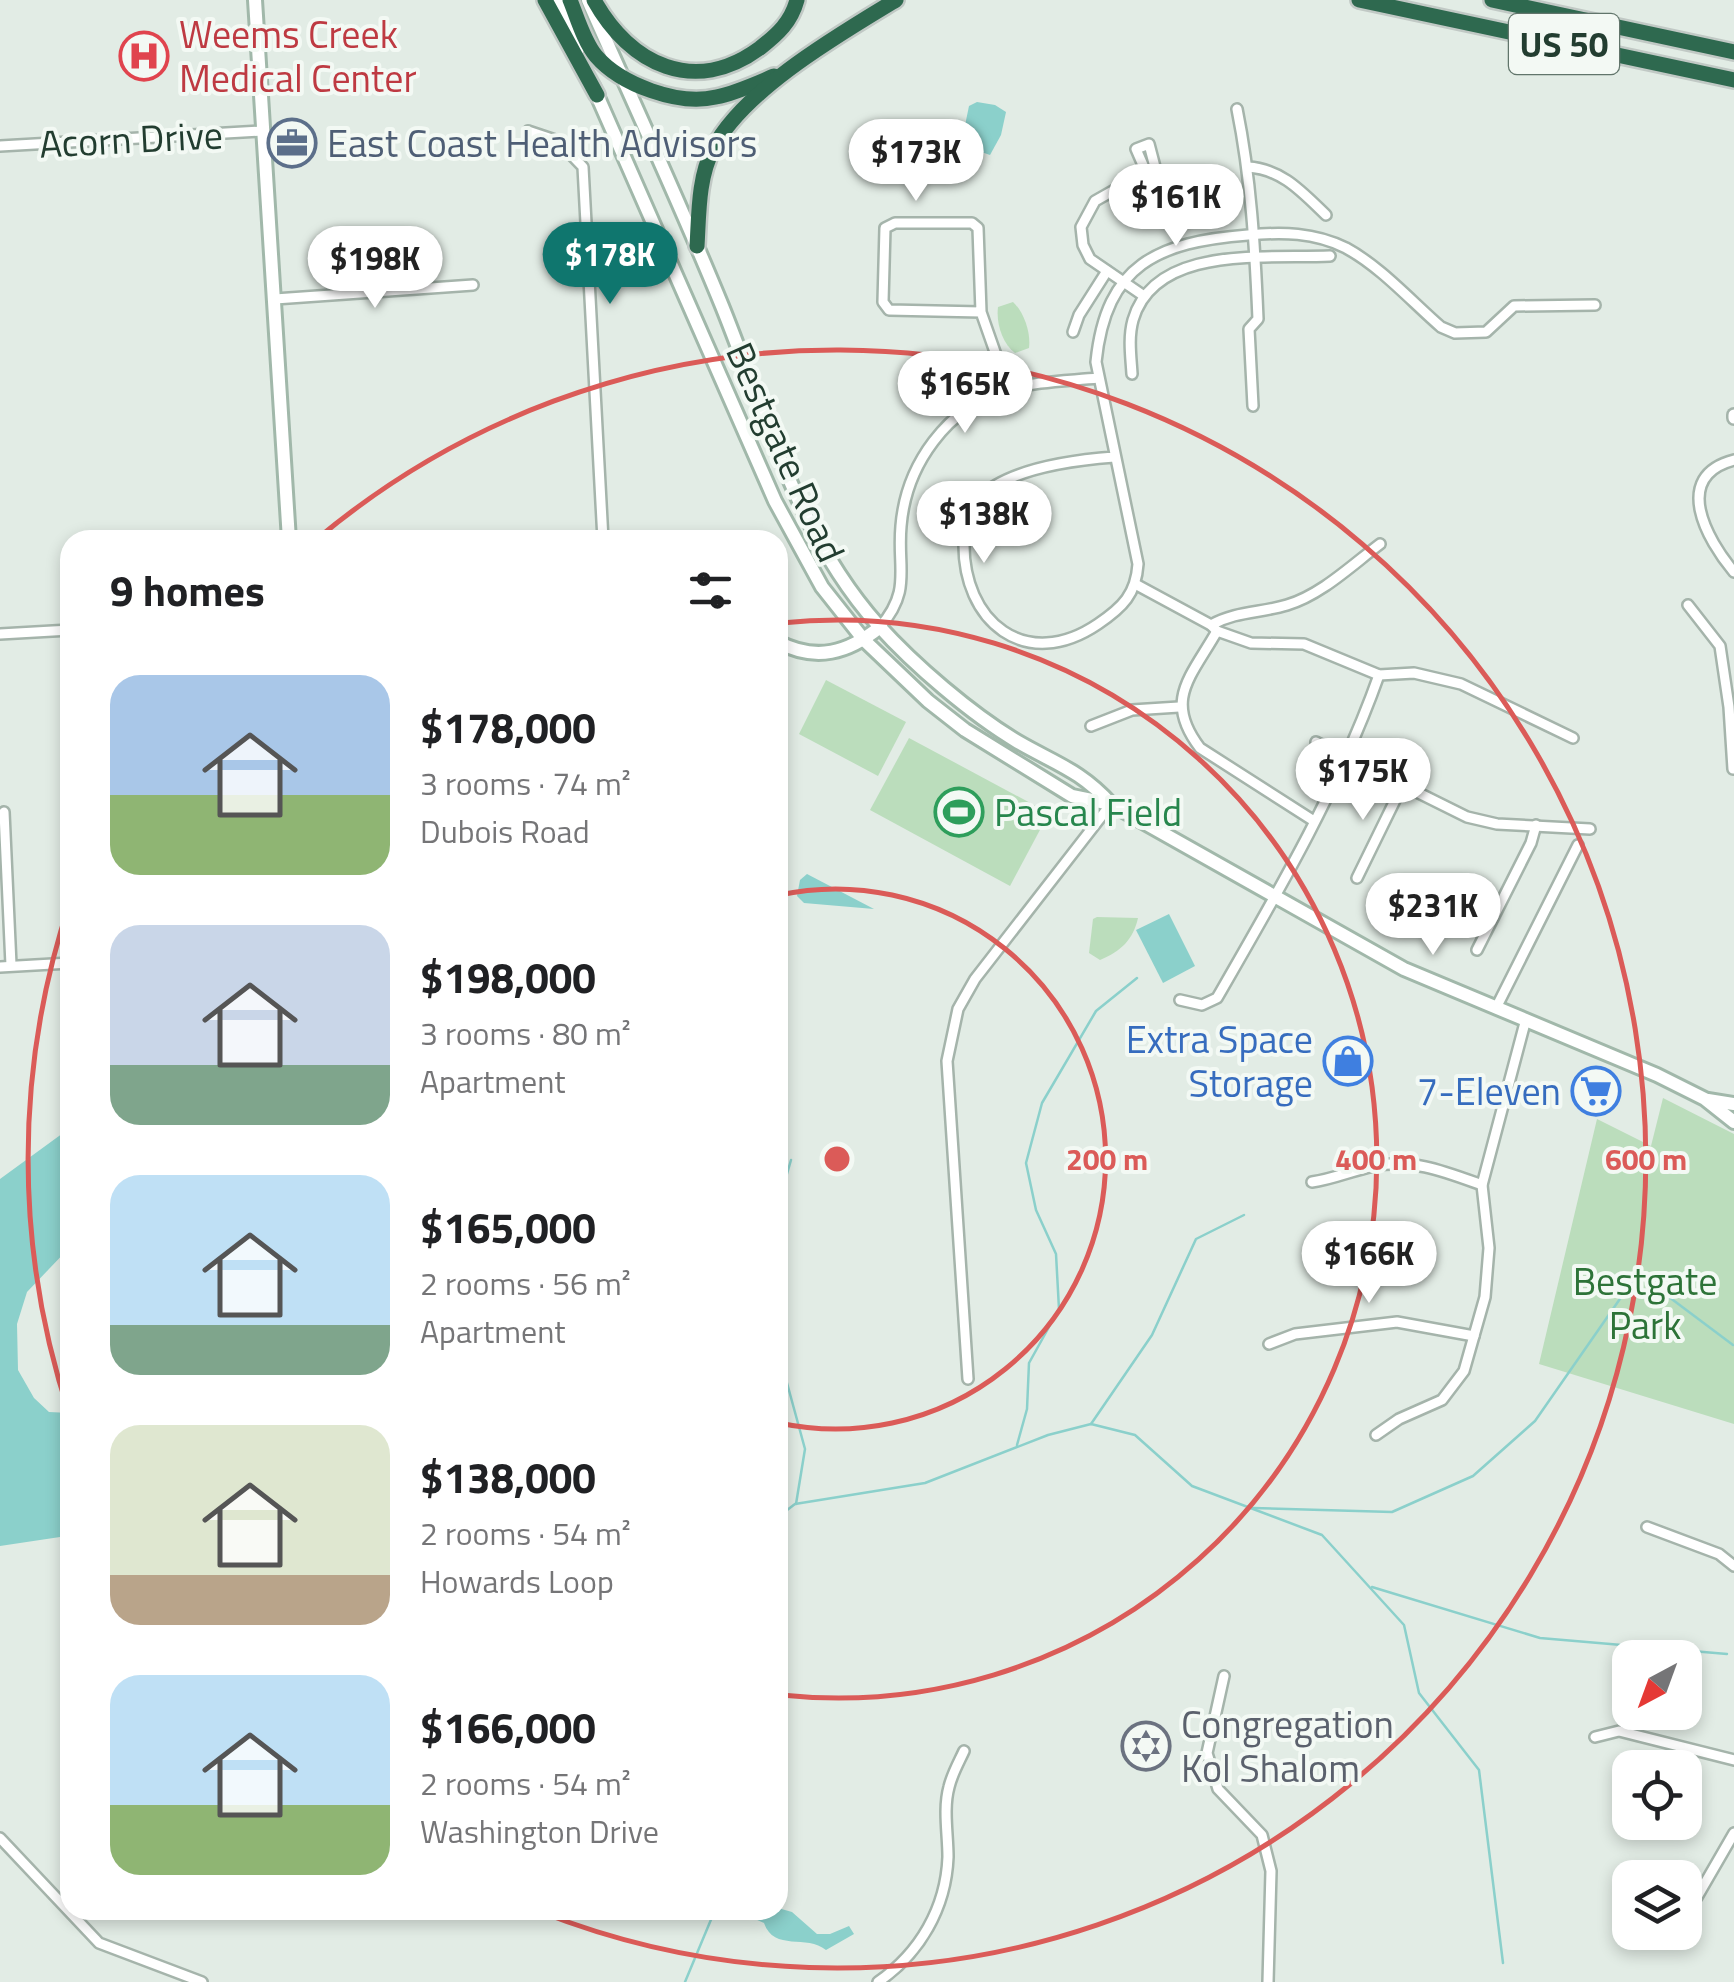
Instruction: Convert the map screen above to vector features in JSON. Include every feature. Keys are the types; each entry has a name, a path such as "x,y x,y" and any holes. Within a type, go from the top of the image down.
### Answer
{"highway":[{"path":"546,0 597,95"},
{"path":"570,0 594,55 621,76 646,88 682,98 713,98 792,69"},
{"path":"591,0 615,33 631,47 657,65 686,73 743,60 782,32 797,0"},
{"path":"697,246 702,182 713,149 738,112 792,69 896,0"},
{"name":"US 50","path":"1360,0 1734,80"},
{"name":"US 50","path":"1492,0 1734,52"}],"main road":[{"path":"255,0 288,530"},
{"name":"Bestgate Road","path":"558,0 775,501 822,587 864,640 964,730 1072,796 1111,804"},
{"name":"Bestgate Road","path":"591,0 697,246 808,522 843,580 880,627 955,697 1016,740 1089,780 1111,804 1404,969 1526,1018 1705,1099 1734,1122"},
{"path":"788,645 813,654 839,653 880,627"},
{"name":"Bestgate Road","path":"1705,1099 1734,1104"}],"street":[{"path":"1237,109 1248,166 1256,260 1258,318 1250,329 1253,406"},
{"name":"Acorn Drive","path":"0,146 262,131"},
{"path":"528,131 558,140 583,167 602,530"},
{"path":"1248,166 1282,176 1326,214"},
{"path":"1144,296 1090,259 1083,246 1081,227 1095,201 1146,172"},
{"path":"981,312 889,310 883,302 885,228 895,223 972,223 978,228 981,312 1008,390"},
{"path":"1114,457 1062,462 1027,472 977,500 965,522 967,582 995,626 1015,638 1044,646 1080,637 1108,617 1137,585 1138,564 1098,378 1099,328 1124,282 1152,256 1202,239 1304,234 1345,248 1441,326 1455,333 1486,332 1514,306 1595,305"},
{"path":"1132,374 1133,319 1144,296 1159,280 1178,269 1223,261 1330,256"},
{"path":"1073,332 1078,315 1107,271"},
{"path":"275,298 473,286"},
{"path":"880,627 895,607 902,586 901,526 911,478 933,440 958,416 989,396 1098,378"},
{"path":"1734,460 1720,464 1707,476 1698,501 1703,529 1734,572"},
{"path":"1314,821 1200,748 1187,730 1180,708 1184,690 1214,628 1230,614 1293,604 1380,544"},
{"path":"1137,585 1214,628 1251,642 1304,644 1379,675 1414,673 1461,684 1573,738"},
{"path":"1688,604 1720,646 1729,707 1732,769"},
{"path":"0,634 60,631"},
{"path":"1720,646 1734,640"},
{"path":"1180,1000 1202,1005 1217,998 1314,821 1347,755 1379,675"},
{"path":"1091,726 1132,710 1180,708"},
{"path":"1316,742 1467,816 1497,824 1590,829"},
{"path":"1357,878 1403,784"},
{"path":"968,1379 947,1061 958,1010 975,979 1111,804"},
{"path":"4,812 5,966 60,963"},
{"path":"1477,950 1531,843 1536,825"},
{"path":"1496,1008 1578,845"},
{"path":"1376,1436 1399,1419 1442,1400 1464,1371 1485,1297 1489,1248 1482,1186 1526,1018"},
{"path":"1312,1182 1370,1166 1404,1162 1482,1186"},
{"path":"1269,1344 1296,1334 1397,1322 1474,1336"},
{"path":"1647,1528 1719,1554 1734,1566"},
{"path":"1224,1676 1207,1752 1218,1789 1262,1835 1271,1870 1268,1982"},
{"path":"1595,1737 1619,1731 1734,1760"},
{"path":"878,1982 923,1938 942,1898 948,1856 948,1788 964,1751"},
{"path":"1702,1888 1734,1833"},
{"path":"0,1838 60,1902"},
{"path":"77,1920 99,1943 202,1982"}],"green space":[{"path":"1013,302 1028,329 1029,342 1029,348 1015,353 1003,338 998,313 998,307"},
{"path":"826,680 906,722 878,776 799,734"},
{"name":"Pascal Field","path":"909,738 1049,813 1010,886 870,810"},
{"path":"1138,918 1125,944 1100,960 1089,953 1093,919"},
{"name":"Bestgate Park","path":"1663,1098 1734,1134 1734,1424 1539,1364 1597,1119 1651,1146"}],"water":[{"path":"977,102 995,105 1006,112 1001,135 990,155 967,147 962,140 969,106"},
{"path":"807,874 874,909 804,903 797,896 800,880"},
{"path":"1169,914 1195,966 1163,983 1136,930"},
{"path":"60,1135 60,1257 27,1292 17,1324 18,1370 34,1398 49,1412 60,1413 60,1537 0,1546 0,1179"},
{"path":"788,1911 817,1934 830,1934 849,1926 854,1934 826,1950 775,1937 757,1920 788,1920"}],"waterway":[{"path":"1017,1445 1027,1409 1029,1363 1059,1309 1056,1254 1036,1210 1026,1163 1042,1103 1096,1011 1137,978"},
{"path":"788,1170 791,1160"},
{"path":"1091,1424 1152,1335 1196,1239 1244,1215"},
{"path":"1253,1508 1392,1512 1473,1476 1535,1421 1631,1283"},
{"path":"1665,1294 1733,1345"},
{"path":"788,1387 805,1449 796,1504"},
{"path":"788,1509 795,1504 925,1483 1048,1435 1091,1424 1135,1435 1192,1486 1322,1535 1404,1625 1419,1693 1479,1770 1503,1963"},
{"path":"1372,1587 1540,1638 1727,1654"},
{"path":"685,1982 711,1920"}],"place":[{"name":"Weems Creek Medical Center","path":"144,56"},
{"name":"East Coast Health Advisors","path":"292,143"},
{"name":"Pascal Field","path":"959,812"},
{"name":"Extra Space Storage","path":"1348,1061"},
{"name":"7-Eleven","path":"1596,1091"},
{"name":"Congregation Kol Shalom","path":"1146,1746"}]}
